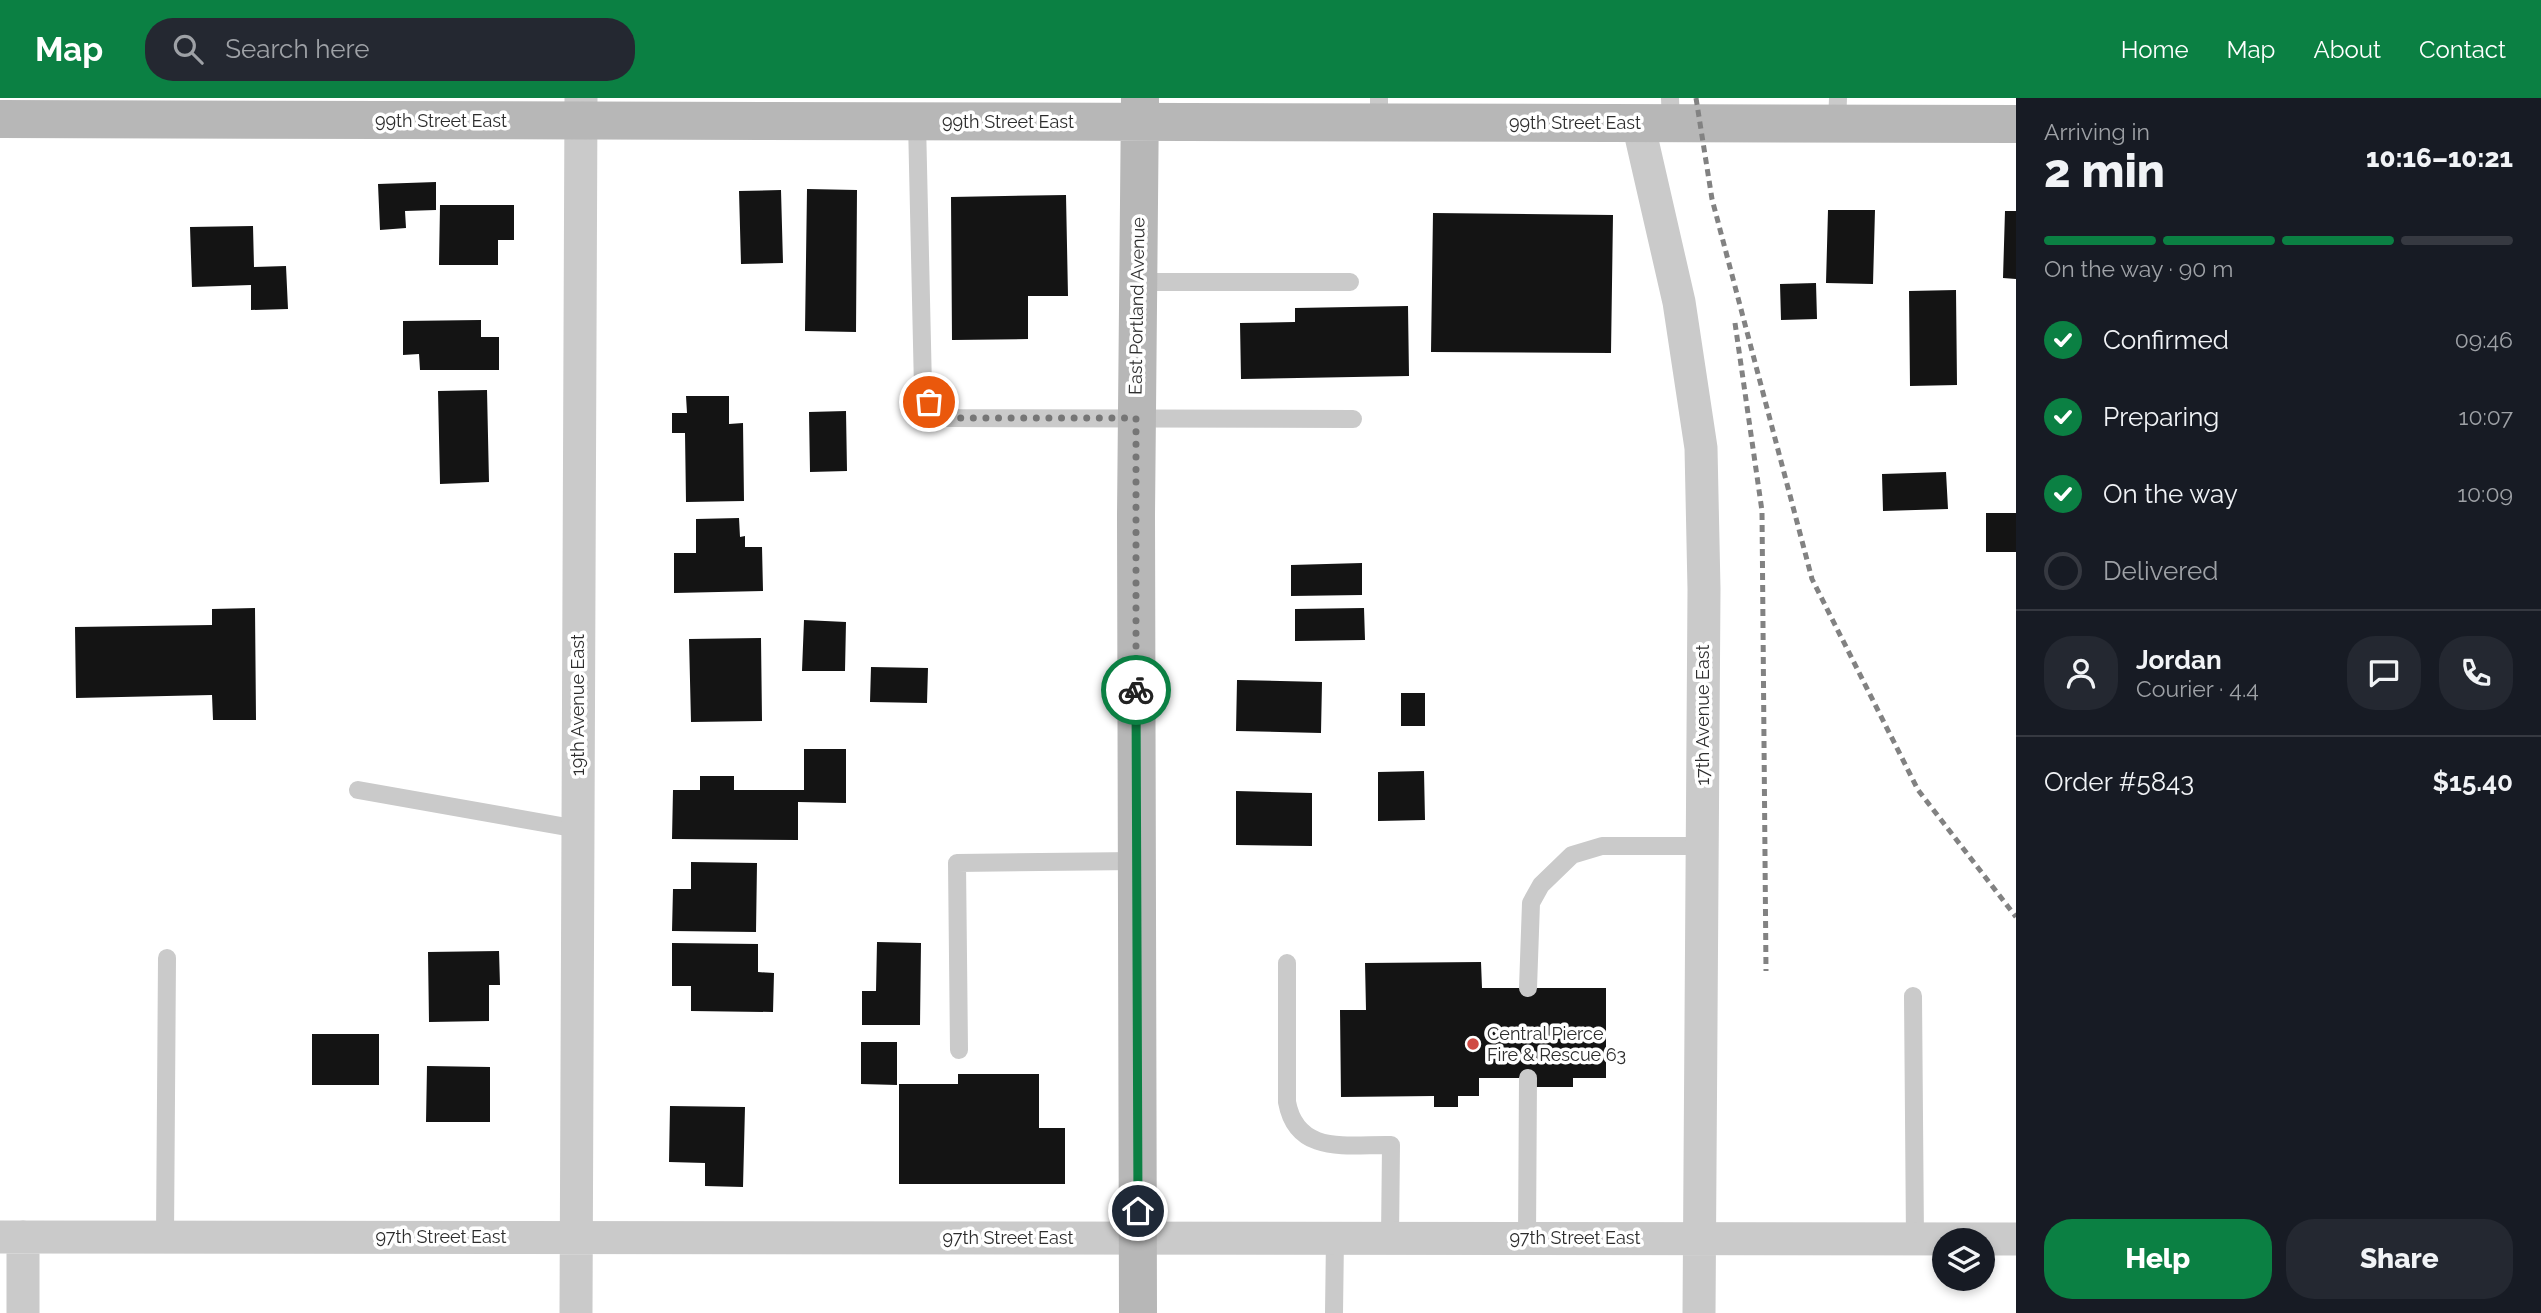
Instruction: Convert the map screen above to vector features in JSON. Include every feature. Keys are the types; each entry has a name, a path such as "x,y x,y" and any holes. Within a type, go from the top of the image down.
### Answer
{"street":[{"name":"99th Street East","path":"14,112 581,110 917,122 1139,110 1660,115 1838,111 2016,124"},
{"name":"19th Avenue East","path":"576,1313 581,110"},
{"name":"East Portland Avenue","path":"1138,1313 1136,418 1139,110"},
{"name":"17th Avenue East","path":"1660,115 1679,302 1701,448 1704,589 1699,1313"},
{"name":"97th Street East","path":"12,1237 2016,1239"},
{"path":"12,1237 23,1313"}],"lane":[{"path":"917,122 923,387 929,402 947,418 1353,419"},
{"path":"1138,282 1350,282"},
{"path":"359,790 578,829"},
{"path":"1528,988 1531,904 1541,885 1572,855 1602,846 1702,846"},
{"path":"959,1050 957,863 1137,861"},
{"path":"165,1237 167,958"},
{"path":"1287,963 1287,1102 1290,1115 1299,1131 1314,1142 1391,1145 1390,1238"},
{"path":"1913,996 1915,1239"},
{"path":"1527,1238 1528,1078"},
{"path":"1334,1313 1335,1238"}],"building":[{"path":"436,182 436,210 405,211 406,228 380,230 378,184"},
{"path":"807,189 857,190 856,332 805,331"},
{"path":"781,190 783,263 741,264 739,191"},
{"path":"1066,195 1068,296 1028,296 1028,339 952,340 951,197"},
{"path":"440,205 514,205 514,240 498,240 498,265 439,265"},
{"path":"1828,210 1875,210 1873,284 1826,283"},
{"path":"2005,211 2016,211 2016,279 2003,278"},
{"path":"1433,213 1613,215 1611,353 1431,352"},
{"path":"253,226 254,267 286,266 288,309 251,310 251,285 192,287 190,227"},
{"path":"1816,283 1817,319 1781,320 1780,284"},
{"path":"1956,290 1957,385 1910,386 1909,291"},
{"path":"1408,306 1409,376 1241,379 1240,323 1295,322 1295,308"},
{"path":"481,320 481,337 499,337 499,370 420,370 419,354 403,355 403,321"},
{"path":"487,390 489,482 440,484 438,391"},
{"path":"686,396 729,396 729,424 743,423 744,501 686,502 685,433 672,433 672,413 687,413"},
{"path":"846,411 847,471 810,472 809,412"},
{"path":"1946,472 1948,509 1883,511 1882,474"},
{"path":"1986,513 2016,513 2016,552 1986,552"},
{"path":"739,518 740,537 745,536 745,547 762,547 763,591 674,593 674,553 696,553 696,519"},
{"path":"1362,563 1362,595 1291,596 1291,565"},
{"path":"255,608 256,720 213,720 212,695 76,698 75,627 212,625 212,609"},
{"path":"1364,608 1365,640 1295,641 1295,609"},
{"path":"804,620 846,622 845,671 802,671"},
{"path":"761,638 762,721 691,722 689,639"},
{"path":"871,667 928,668 927,703 870,702"},
{"path":"1237,680 1322,682 1321,733 1236,731"},
{"path":"1401,693 1425,693 1425,726 1401,726"},
{"path":"804,749 846,749 846,803 798,802 798,840 672,839 673,790 700,790 700,776 734,776 734,790 804,790"},
{"path":"1424,771 1425,820 1378,821 1378,772"},
{"path":"1236,791 1312,793 1312,846 1236,845"},
{"path":"691,862 757,863 756,932 672,931 673,889 691,889"},
{"path":"877,942 921,943 920,1025 862,1025 862,991 876,991"},
{"path":"672,943 758,944 758,972 774,973 773,1012 691,1011 691,986 672,986"},
{"path":"499,951 500,985 489,985 489,1021 429,1022 428,952"},
{"name":"Central Pierce Fire & Rescue 63","path":"1481,962 1482,988 1606,988 1606,1078 1573,1078 1573,1087 1531,1087 1531,1078 1479,1078 1479,1096 1458,1096 1458,1107 1434,1107 1434,1096 1341,1097 1340,1010 1366,1010 1365,963"},
{"path":"312,1034 379,1034 379,1085 312,1085"},
{"path":"861,1042 897,1042 897,1085 861,1084"},
{"path":"427,1066 490,1067 490,1122 426,1122"},
{"path":"958,1074 1039,1074 1039,1128 1065,1128 1065,1184 899,1184 899,1084 958,1084"},
{"path":"670,1106 745,1107 743,1187 705,1186 705,1163 669,1162"}],"railway":[{"path":"1696,98 1712,199 1812,579 1918,790 2016,917"},
{"path":"1735,323 1762,511 1766,971"}],"way so far":[{"path":"929,402 947,418 1136,418 1136,690"}],"place":[{"name":"Central Pierce Fire & Rescue 63","path":"1473,1044"}],"route":[{"path":"1136,690 1138,1211"}]}
